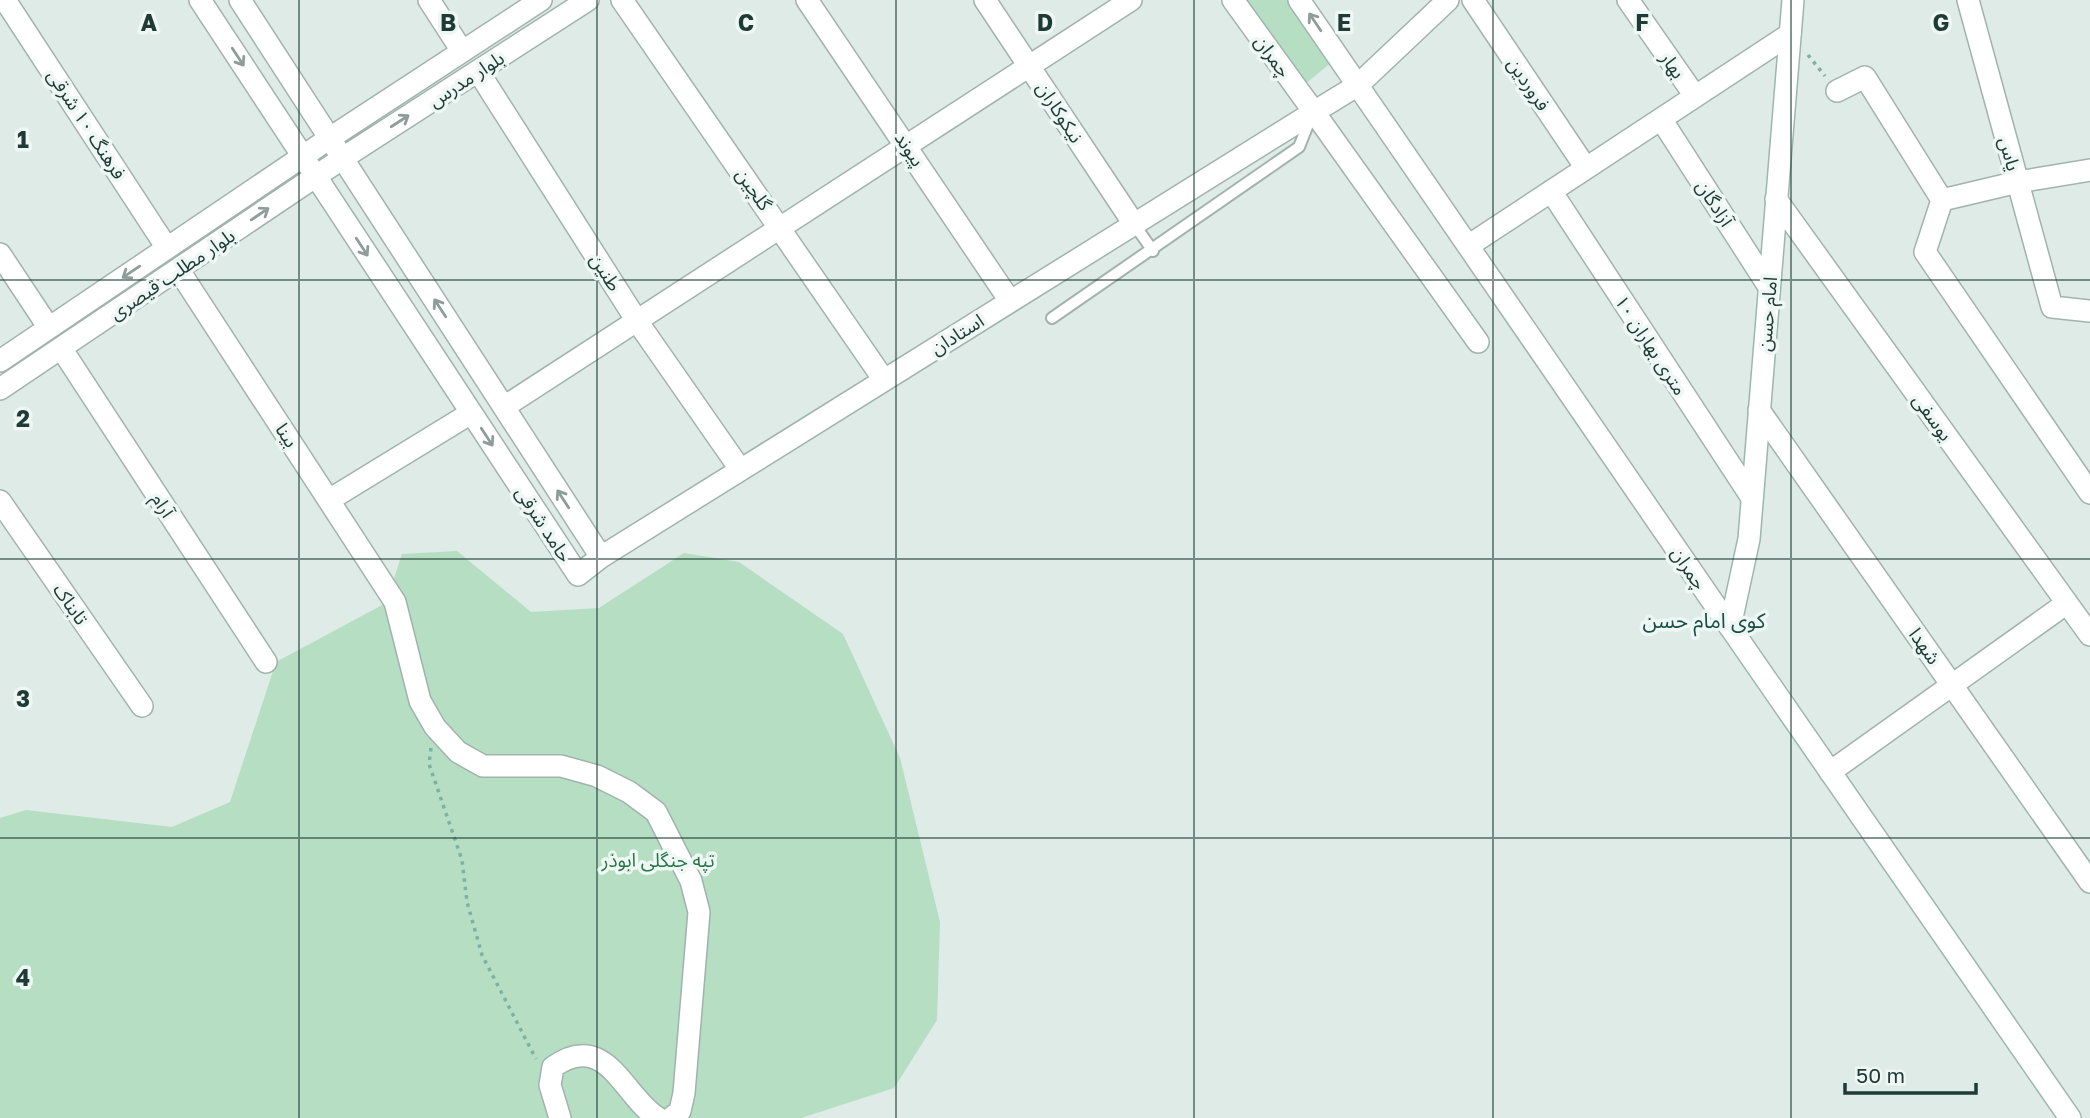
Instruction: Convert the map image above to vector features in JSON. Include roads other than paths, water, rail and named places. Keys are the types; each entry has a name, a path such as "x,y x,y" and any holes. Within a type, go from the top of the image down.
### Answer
{"street":[{"name":"فرهنگ ۱۰ شرقی","path":"5,0 167,248"},
{"name":"حامد شرقی","path":"200,0 578,575 601,557 240,0"},
{"path":"429,0 462,51"},
{"name":"بلوار مدرس","path":"330,138 541,0"},
{"name":"بلوار مدرس","path":"343,158 588,0"},
{"name":"گلچین","path":"622,0 884,380"},
{"name":"پیوند","path":"807,0 908,145 1010,301"},
{"name":"نیکوکاران","path":"985,0 1134,224"},
{"path":"504,407 1131,0"},
{"name":"چمران","path":"1233,0 1478,342"},
{"name":"چمران","path":"1300,0 2070,1118"},
{"path":"1314,112 1358,85 1448,0"},
{"name":"فروردین","path":"1473,0 1586,168"},
{"name":"بهار","path":"1628,0 1695,96"},
{"name":"امام حسن","path":"1730,627 1749,539 1793,0"},
{"name":"یاس","path":"1968,0 2052,307 2090,311"},
{"path":"1468,246 1790,34"},
{"name":"طنین","path":"478,71 637,321 740,469"},
{"path":"1837,91 1865,77 1942,200"},
{"name":"استادان","path":"601,557 1314,112"},
{"name":"آزادگان","path":"1661,119 1769,287"},
{"name":"بلوار مطلب قیصری","path":"0,361 330,138"},
{"name":"بلوار مطلب قیصری","path":"0,389 343,158"},
{"path":"1942,200 2018,182 2090,170"},
{"name":"۱۰ متری بهاران","path":"1551,191 1752,498"},
{"name":"یوسفی","path":"1776,199 2090,635"},
{"path":"1942,200 1925,252 2090,493"},
{"path":"0,254 49,328"},
{"name":"بینا","path":"178,269 395,602 420,701 433,723 458,752 483,766 561,766 597,776 629,792 656,812 691,881 699,912 684,1093 680,1111 671,1118"},
{"name":"آرام","path":"61,348 266,662"},
{"name":"شهدا","path":"1759,410 2090,881"},
{"path":"329,500 471,413"},
{"name":"تابناک","path":"0,501 142,706"},
{"path":"1830,772 2067,603"},
{"path":"560,1118 550,1081 553,1067 564,1059 581,1056 605,1062 624,1078 658,1118"}],"lane":[{"path":"1052,318 1153,251 1299,147 1314,112"},
{"path":"1134,224 1153,251"}],"district":[{"name":"کوی امام حسن","path":"1704,621"}],"park label":[{"name":"تپه جنگلی ابوذر","path":"658,860"}]}
